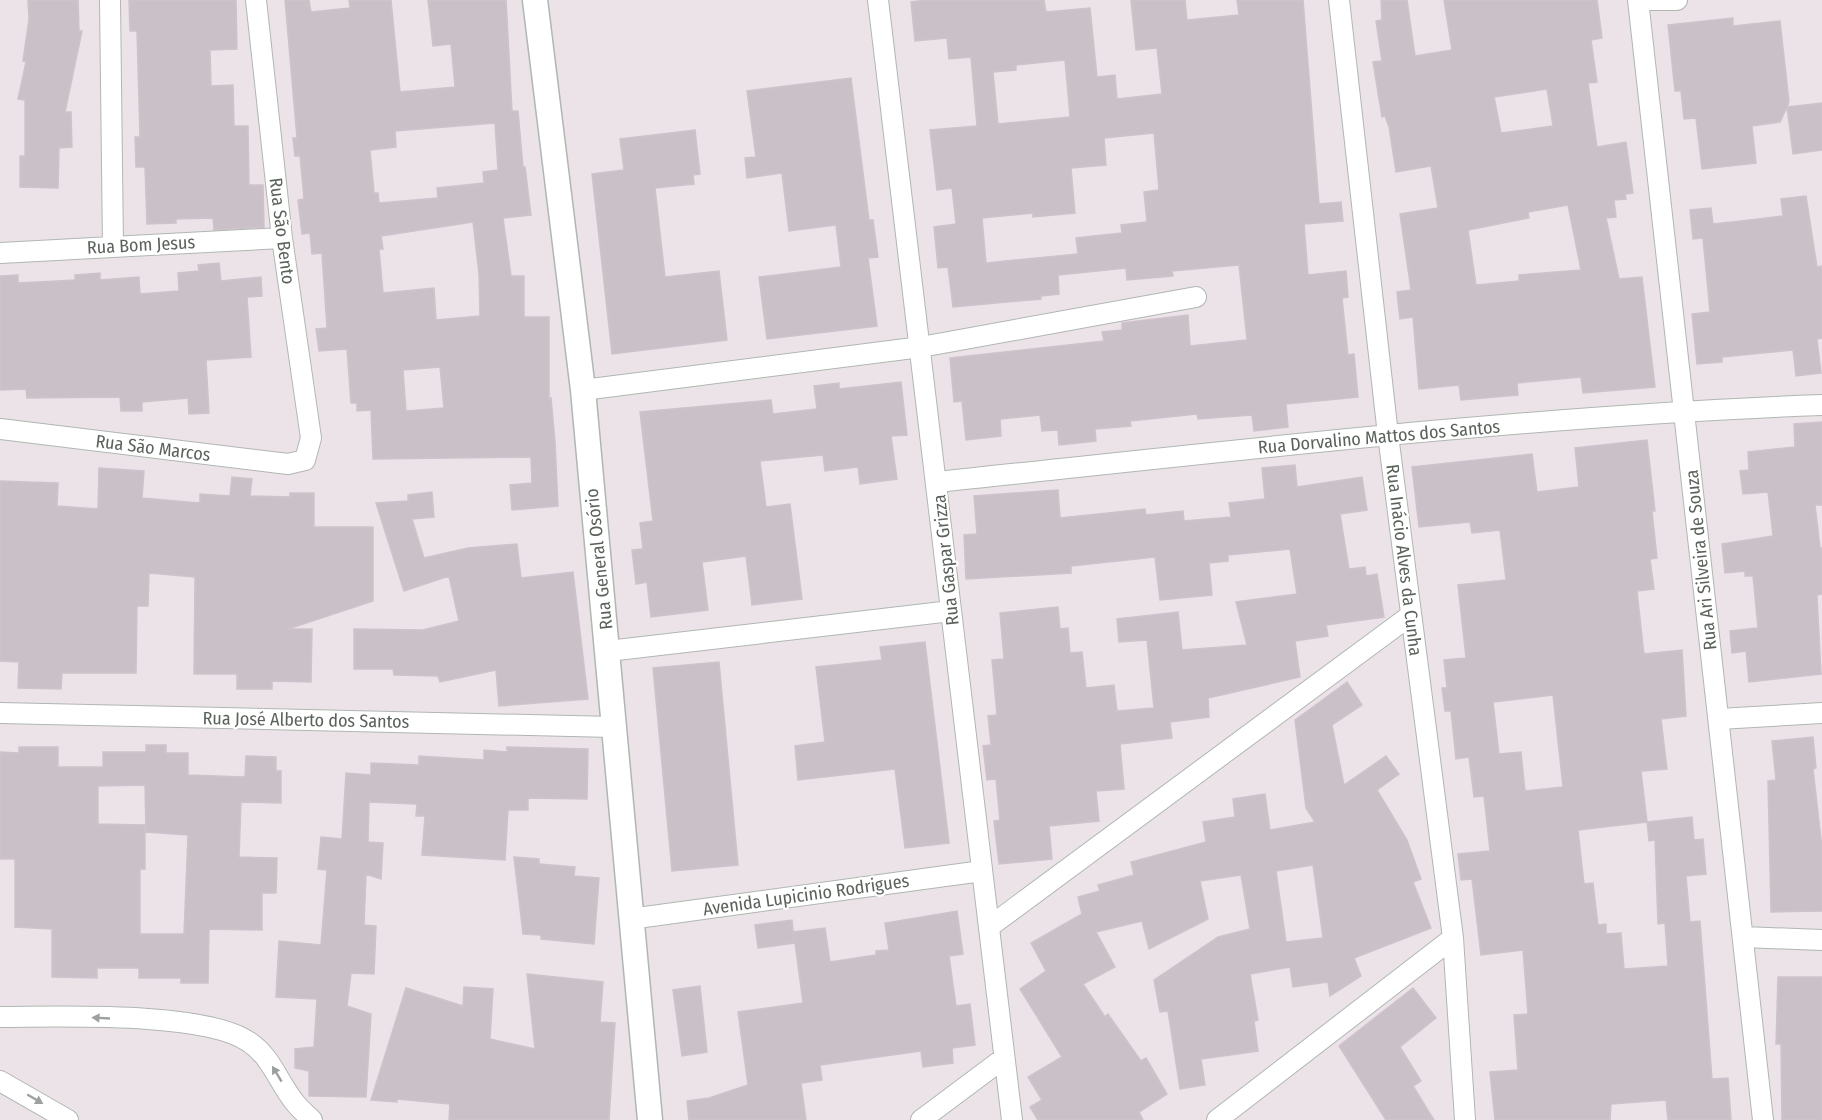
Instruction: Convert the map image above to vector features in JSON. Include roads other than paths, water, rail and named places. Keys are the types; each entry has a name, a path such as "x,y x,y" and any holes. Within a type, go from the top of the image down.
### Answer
{"street":[{"path":"110,0 113,247"},
{"name":"Rua São Bento","path":"256,0 282,238 311,438 305,460"},
{"name":"Rua General Osório","path":"535,0 583,390 609,651 613,727 650,1120"},
{"name":"Rua Gaspar Grizza","path":"878,0 1012,1120"},
{"name":"Rua Inácio Alves da Cunha","path":"1339,0 1388,435 1453,938 1465,1120"},
{"path":"1638,0 1677,0"},
{"name":"Rua Ari Silveira de Souza","path":"1638,0 1763,1120"},
{"name":"Rua Bom Jesus","path":"0,253 282,238"},
{"path":"583,390 921,347 1196,297"},
{"name":"Rua Dorvalino Mattos dos Santos","path":"937,482 1388,435 1684,410 1822,405"},
{"name":"Rua São Marcos","path":"0,429 288,464 305,460"},
{"path":"609,651 951,611"},
{"path":"989,927 1411,615"},
{"name":"Rua José Alberto dos Santos","path":"0,713 613,727"},
{"path":"1719,719 1822,713"},
{"name":"Avenida Lupicinio Rodrigues","path":"630,920 982,871"},
{"path":"1217,1120 1453,938"},
{"path":"1743,938 1822,940"},
{"path":"0,1017 199,1023 231,1032 250,1042 271,1063 296,1104 312,1120"},
{"path":"921,1120 1004,1058"},
{"path":"0,1081 68,1120"}]}
